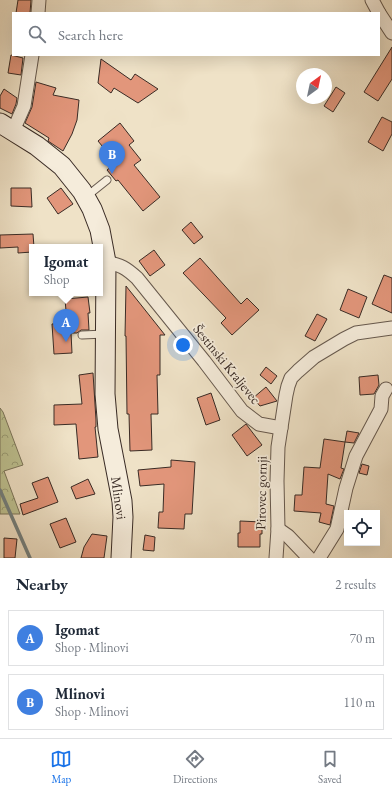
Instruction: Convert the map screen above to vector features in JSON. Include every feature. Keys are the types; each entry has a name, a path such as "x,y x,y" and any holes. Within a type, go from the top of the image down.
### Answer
{"main road":[{"name":"Mlinovi","path":"6,127 49,154 62,166 86,197 100,230 103,244"},
{"name":"Mlinovi","path":"103,246 106,262 105,394 107,421 122,501 123,517 121,558"}],"street":[{"path":"38,12 39,0"},
{"path":"372,0 378,12"},
{"path":"380,15 392,34"},
{"path":"6,127 24,106 32,56"},
{"name":"Šestinski Kraljevec","path":"106,262 119,264 125,267 137,278 242,411 259,424 281,428 288,386 291,378 306,364 328,348 356,333 392,328"},
{"path":"319,558 337,529 346,488 356,456 379,413 382,396 386,389"},
{"name":"Pirovec gornji","path":"276,558 278,529 278,447 281,428"},
{"path":"278,529 288,536 309,558"}],"lane":[{"path":"86,197 107,180"},
{"path":"82,335 105,334"}],"green space":[{"path":"0,408 3,412 23,465 4,471 20,514 0,514"}],"building":[{"path":"18,0 31,0 30,12 16,12"},
{"path":"392,47 392,79 378,101 364,92"},
{"path":"11,55 23,58 21,75 8,73"},
{"path":"101,59 131,80 135,74 158,89 138,103 114,88 111,93 98,83"},
{"path":"36,82 56,88 53,95 79,100 77,120 72,134 63,151 48,141 49,138 25,123 32,107"},
{"path":"336,87 345,93 333,112 324,106 325,104 332,104 332,93"},
{"path":"4,89 17,98 12,114 0,108 0,96"},
{"path":"382,117 392,122 392,134 383,151 368,142"},
{"path":"120,123 134,141 129,145 141,160 134,165 160,197 143,211 118,180 116,181 107,170 116,163 98,141"},
{"path":"11,188 31,188 32,207 11,206"},
{"path":"61,188 73,204 58,214 47,198"},
{"path":"191,222 203,237 194,244 182,230"},
{"path":"33,234 34,244 29,244 29,252 18,253 18,247 0,248 0,235"},
{"path":"154,250 165,265 150,276 139,261"},
{"path":"200,258 241,304 247,298 259,310 232,335 221,323 226,318 183,273"},
{"path":"384,275 392,278 392,313 372,304"},
{"path":"126,286 165,335 160,335 160,375 157,375 158,414 151,414 152,450 130,451 129,414 127,414 125,336"},
{"path":"348,289 367,297 359,318 340,310"},
{"path":"88,297 90,313 88,313 89,330 81,330 77,333 71,333 72,353 54,354 52,324 67,323 65,299"},
{"path":"317,314 327,319 315,341 305,336"},
{"path":"266,367 277,376 271,384 260,375"},
{"path":"93,373 96,420 95,427 98,457 79,459 76,424 54,425 54,405 82,404 79,375"},
{"path":"378,375 379,385 374,394 360,395 359,377"},
{"path":"266,387 277,401 260,406 253,398"},
{"path":"211,393 220,420 206,425 197,398"},
{"path":"246,424 262,445 247,456 232,435"},
{"path":"347,431 359,433 354,443 345,442"},
{"path":"324,439 345,442 341,468 344,469 340,479 328,474 326,504 334,506 330,525 319,522 321,513 294,511 295,495 302,495 304,467 320,468"},
{"path":"171,460 195,462 192,514 185,514 184,529 158,528 159,512 163,512 164,484 140,486 138,470 171,467"},
{"path":"362,464 369,466 367,475 359,473"},
{"path":"48,477 58,502 23,515 20,504 38,498 32,483"},
{"path":"88,479 95,494 76,499 71,487"},
{"path":"66,518 76,542 60,548 50,524"},
{"path":"240,521 262,522 260,547 238,547"},
{"path":"92,534 107,536 104,558 81,558 84,547"},
{"path":"145,535 155,537 154,551 143,550"},
{"path":"4,538 17,539 15,558 4,558"}],"waterway":[{"path":"0,490 30,558"}],"place":[{"name":"Mlinovi","path":"112,174"},
{"name":"Igomat","path":"66,342"}]}
